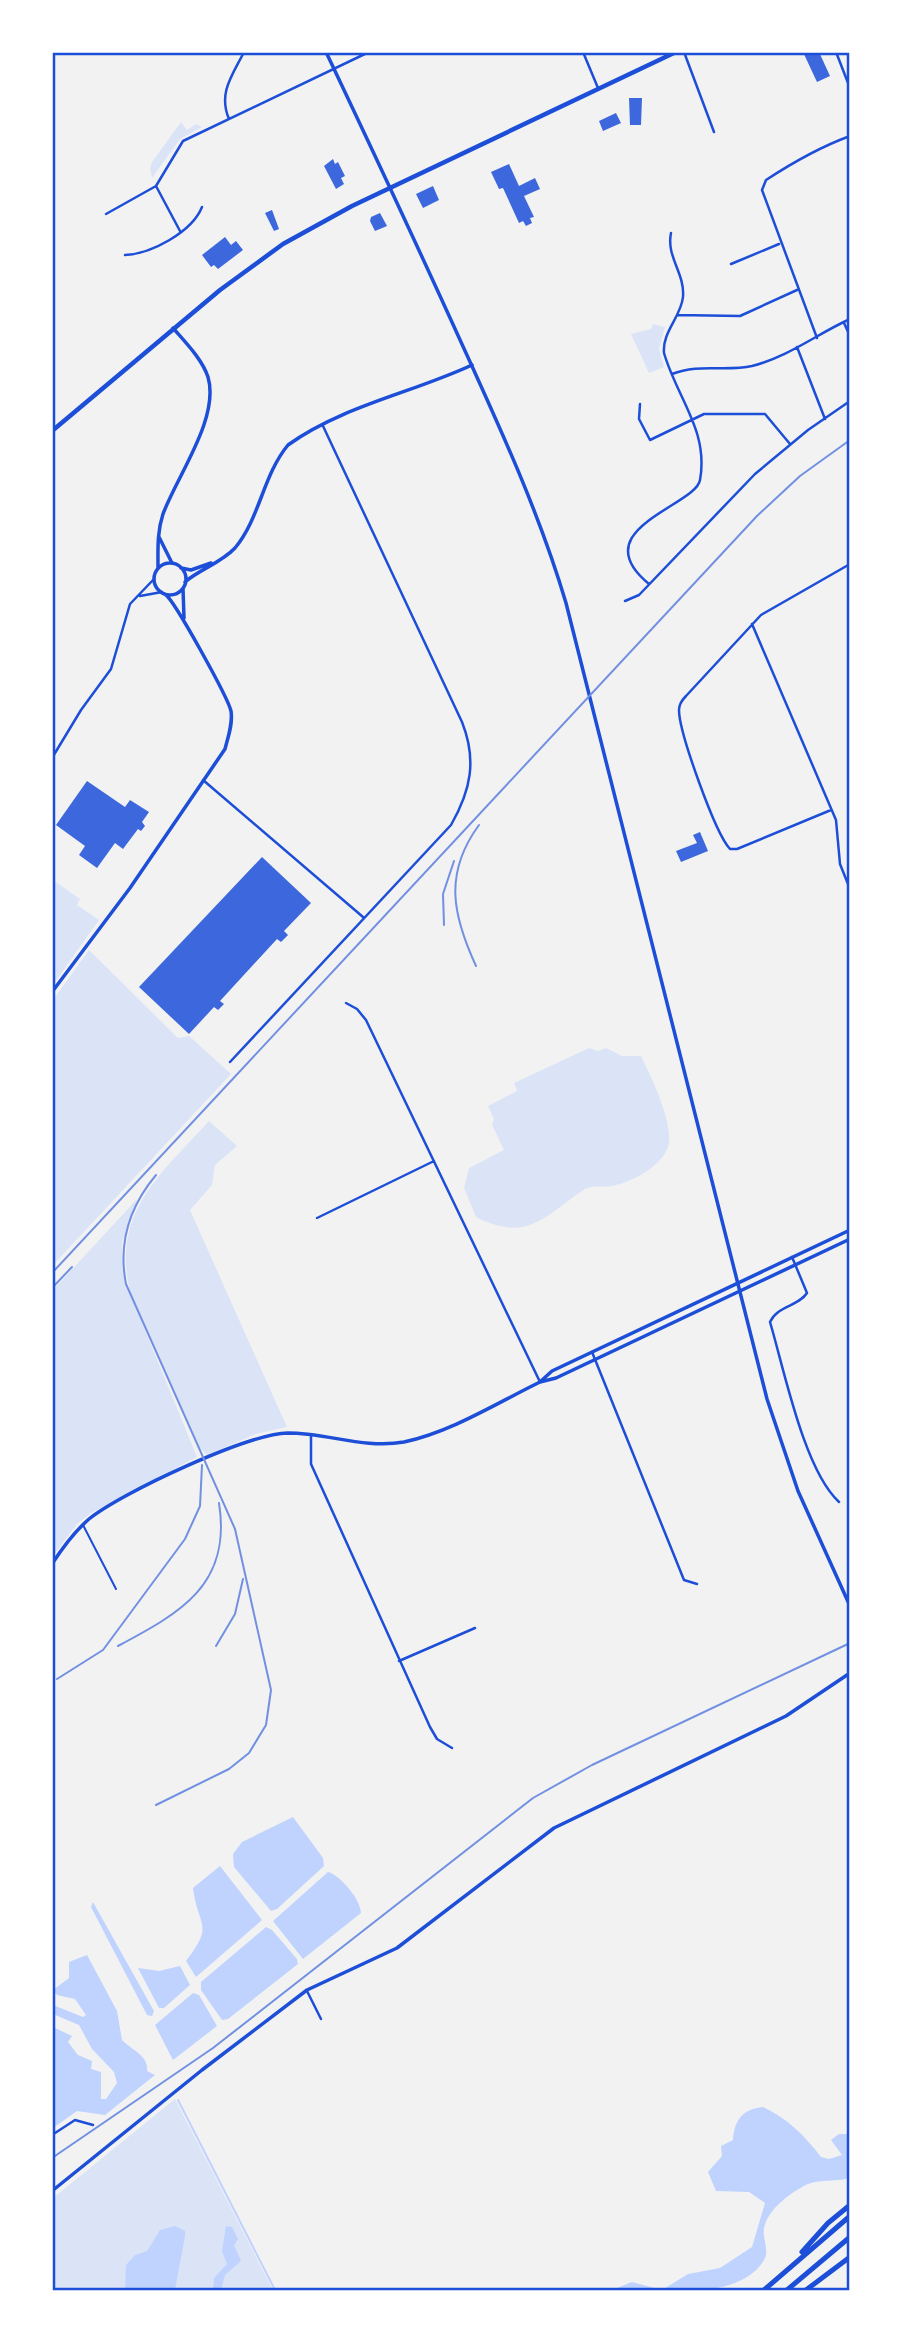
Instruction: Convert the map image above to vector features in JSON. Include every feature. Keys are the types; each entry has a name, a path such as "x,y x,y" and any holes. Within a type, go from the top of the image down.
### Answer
{"highway":[{"path":"784,2272 828,2223 849,2205"},
{"path":"764,2291 849,2216"},
{"path":"787,2291 849,2237"},
{"path":"806,2291 849,2257"}],"main road":[{"path":"52,431 173,328 279,246 392,187 676,52"}],"street":[{"path":"229,120 223,99 244,52"},
{"path":"326,52 392,187 535,509 564,596 737,1283 782,1447 849,1606"},
{"path":"106,214 156,186 183,141 369,52"},
{"path":"583,52 598,88"},
{"path":"684,52 714,132"},
{"path":"835,52 849,88"},
{"path":"817,338 762,194 763,186 769,178 788,169 812,151 849,136"},
{"path":"156,186 180,231"},
{"path":"125,255 137,254 180,231 198,217 202,207"},
{"path":"649,584 637,572 629,548 635,535 654,515 699,485 703,450 672,374 664,343 683,294 681,280 668,247 671,233"},
{"path":"730,264 780,244"},
{"path":"677,315 740,316 798,290"},
{"path":"672,374 696,367 747,367 817,338 849,319"},
{"path":"844,322 849,336"},
{"path":"52,758 81,710 111,669 127,611 154,579 159,568 159,537 163,514 202,428 210,398 208,378 201,363 173,328"},
{"path":"797,347 825,419"},
{"path":"140,596 175,593 226,556 241,539 278,458 288,445 385,398 418,389 472,365"},
{"path":"625,601 639,595 748,480 790,444 849,401"},
{"path":"639,404 639,419 650,440 704,414 765,414 790,444"},
{"path":"230,1062 451,825 464,802 472,766 470,744 462,722 323,426"},
{"path":"159,537 173,563 181,568 191,570 213,563"},
{"path":"159,568 173,563"},
{"path":"831,810 737,849 730,849 698,778 679,707 761,615 849,564"},
{"path":"181,568 184,618"},
{"path":"52,992 130,888 225,749 231,713 226,696 195,645 184,618 154,579"},
{"path":"752,624 836,820 839,864 849,889"},
{"path":"203,780 363,917"},
{"path":"346,1003 357,1009 366,1020 540,1382"},
{"path":"317,1218 434,1161"},
{"path":"540,1382 549,1373 849,1230"},
{"path":"52,1564 83,1525 112,1503 236,1445 264,1436 292,1433 373,1444 410,1440 439,1430 540,1382 556,1378 849,1239"},
{"path":"792,1257 807,1293 803,1299 774,1312 770,1322 812,1457 831,1494 839,1502"},
{"path":"592,1352 684,1580 697,1584"},
{"path":"311,1436 311,1464 400,1661 437,1739 452,1748"},
{"path":"400,1661 475,1628"},
{"path":"52,2190 307,1990 397,1948 554,1828 786,1716 849,1673"},
{"path":"307,1990 321,2019"},
{"path":"52,2135 75,2120 93,2125"}],"lane":[{"path":"83,1525 116,1589"}],"path":[{"path":"52,56 57,52"}],"shaded area":[{"path":"181,122 187,130 196,124 202,127 180,139 152,178 152,162"},
{"path":"653,324 665,327 659,349 664,367 649,373 631,334 651,329"},
{"path":"53,880 80,899 77,905 99,920 53,985"},
{"path":"89,950 178,1038 189,1036 231,1074 53,1265 53,1000"},
{"path":"589,1048 598,1051 606,1048 622,1056 641,1056 665,1114 669,1138 664,1154 652,1167 637,1177 612,1186 586,1189 532,1224 517,1228 505,1227 476,1217 464,1188 469,1168 504,1150 492,1125 494,1119 488,1106 517,1091 514,1083"},
{"path":"209,1121 237,1146 215,1165 212,1185 190,1210 287,1427 256,1434 207,1455 199,1447 131,1295 126,1266 127,1241 143,1198 157,1178"},
{"path":"137,1199 122,1243 124,1279 197,1457 91,1513 77,1524 53,1556 53,1290"},
{"path":"175,2099 273,2290 53,2290 53,2198"}],"water":[{"path":"293,1817 323,1858 324,1866 277,1909 271,1911 234,1867 233,1854 242,1842"},
{"path":"220,1866 262,1920 196,1977 186,1961 202,1932 193,1888"},
{"path":"328,1872 349,1889 358,1902 361,1913 303,1959 273,1921"},
{"path":"93,1902 154,2011 152,2016 147,2015 91,1907"},
{"path":"266,1927 272,1930 297,1959 298,1964 228,2019 222,2020 201,1990 201,1982"},
{"path":"87,1955 117,2011 122,2040 143,2057 147,2071 155,2075 105,2115 77,2111 53,2128 53,2027 72,2036 68,2042 78,2055 92,2061 91,2069 101,2072 101,2099 106,2099 117,2083 114,2072 92,2049 79,2025 53,2014 53,2005 83,2017 86,2015 75,1999 57,1995 53,1990 69,1978 69,1962"},
{"path":"180,1966 190,1985 164,2008 159,2008 138,1968 159,1971"},
{"path":"193,1993 199,1995 217,2026 173,2060 155,2025"},
{"path":"763,2107 795,2128 821,2157 829,2159 842,2155 831,2140 839,2134 849,2134 849,2173 846,2179 808,2184 781,2202 766,2221 764,2260 752,2273 736,2283 695,2291 612,2290 632,2282 662,2290 688,2274 720,2268 752,2247 765,2203 749,2192 716,2191 708,2172 722,2156 721,2146 733,2140 735,2127 741,2117 750,2110"},
{"path":"175,2226 185,2231 185,2236 175,2290 125,2290 126,2265 135,2255 147,2251 160,2230"},
{"path":"226,2226 232,2227 238,2239 234,2245 241,2261 225,2275 221,2290 213,2290 214,2278 227,2264 222,2251"}],"building":[{"path":"803,52 819,52 830,76 817,82"},
{"path":"629,98 642,98 641,125 630,125"},
{"path":"616,113 621,123 603,131 599,121"},
{"path":"333,159 335,164 338,162 345,176 341,178 344,184 336,189 324,166"},
{"path":"509,164 519,186 535,178 540,189 524,196 534,217 530,218 532,223 526,226 523,221 519,223 503,188 499,189 491,172"},
{"path":"433,186 439,200 423,208 416,194"},
{"path":"272,210 279,229 274,231 265,213"},
{"path":"380,213 387,226 375,231 371,217"},
{"path":"225,237 231,245 236,241 243,250 218,269 214,265 211,267 202,255"},
{"path":"87,781 125,807 130,800 149,812 142,822 145,826 141,831 138,829 123,849 115,843 97,868 79,855 85,846 56,825"},
{"path":"700,832 708,851 681,862 676,851 697,843 693,835"},
{"path":"262,857 311,903 284,931 288,935 281,942 277,939 220,1001 224,1004 218,1010 214,1007 189,1034 139,987"}],"waterway":[{"path":"178,2100 275,2290"}],"railway":[{"path":"52,1273 757,516 800,476 850,440"},
{"path":"476,966 462,930 455,895 460,861 479,825"},
{"path":"444,925 443,894 454,861"},
{"path":"156,1175 139,1199 128,1226 124,1254 126,1284 235,1529 271,1690 266,1725 249,1753 229,1769 156,1805"},
{"path":"52,1288 72,1267"},
{"path":"57,1679 103,1650 185,1539 200,1506 202,1465"},
{"path":"118,1646 162,1621 197,1593 209,1576 217,1555 221,1531 219,1503"},
{"path":"216,1646 235,1614 243,1579"},
{"path":"52,2158 213,2048 533,1798 592,1765 850,1643"}]}
